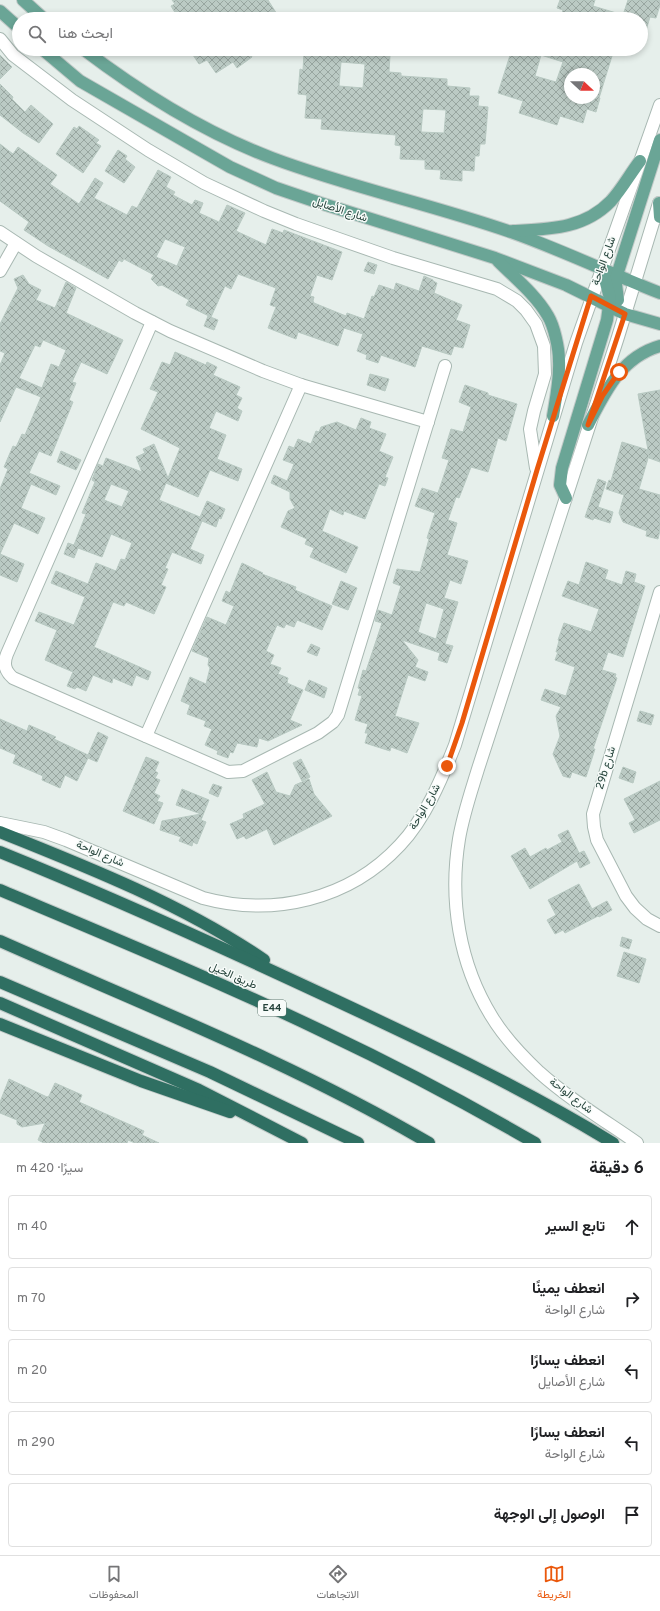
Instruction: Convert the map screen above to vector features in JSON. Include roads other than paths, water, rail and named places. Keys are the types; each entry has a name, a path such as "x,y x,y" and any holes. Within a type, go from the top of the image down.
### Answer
{"highway":[{"path":"0,832 124,884 162,903 242,946 291,980"},
{"path":"0,852 170,924 485,1072 553,1108 613,1143"},
{"name":"طريق الخيل","path":"0,890 155,956 323,1031 417,1078 535,1143"},
{"path":"0,941 279,1065 369,1110 430,1143"},
{"path":"0,982 203,1069 358,1143"},
{"path":"0,1003 179,1081 260,1120 302,1143"},
{"path":"0,1024 155,1086 212,1106 260,1120"}],"main road":[{"path":"23,0 36,12"},
{"path":"0,11 12,22"},
{"name":"شارع الأصايل","path":"51,56 80,80 230,167 269,185 320,203 495,258 566,285 625,314 660,324"},
{"path":"93,56 135,87 172,110 210,130 272,158 508,231 602,268 660,293"},
{"path":"625,314 616,292 617,275 660,140"},
{"path":"508,231 558,228 588,219 612,200 640,161"},
{"path":"659,200 660,217"},
{"path":"495,258 533,297 549,317 559,360 559,374 553,416"},
{"path":"566,498 560,485 562,468 604,332 610,306 608,288 602,268"},
{"path":"588,425 603,395 619,372 628,363 643,353 660,346"}],"street":[{"path":"0,39 12,54"},
{"path":"14,56 72,100 148,150 204,182 264,211 296,224 394,258 491,287 508,294 517,301 526,310 536,324 544,346 545,374 530,429 537,470"},
{"name":"شارع الواحة","path":"0,823 44,832 202,898 233,904 274,906 303,901 334,891 376,867 401,845 426,807 447,766 462,723 553,416 591,296 660,105"},
{"name":"شارع الواحة","path":"637,1143 553,1084 526,1059 492,1018 475,984 463,947 456,910 455,890 457,858 465,814 483,753 635,283 659,200"},
{"path":"0,232 16,243 152,322 263,371 301,385 428,422"},
{"path":"0,271 16,243"},
{"path":"152,322 4,660 5,667 13,678 221,770 236,773 251,768 305,740 326,728 338,715 445,366"},
{"path":"146,736 301,385"},
{"name":"29b شارع","path":"660,592 593,814 597,840 626,896 634,908 647,919 660,926"}]}
